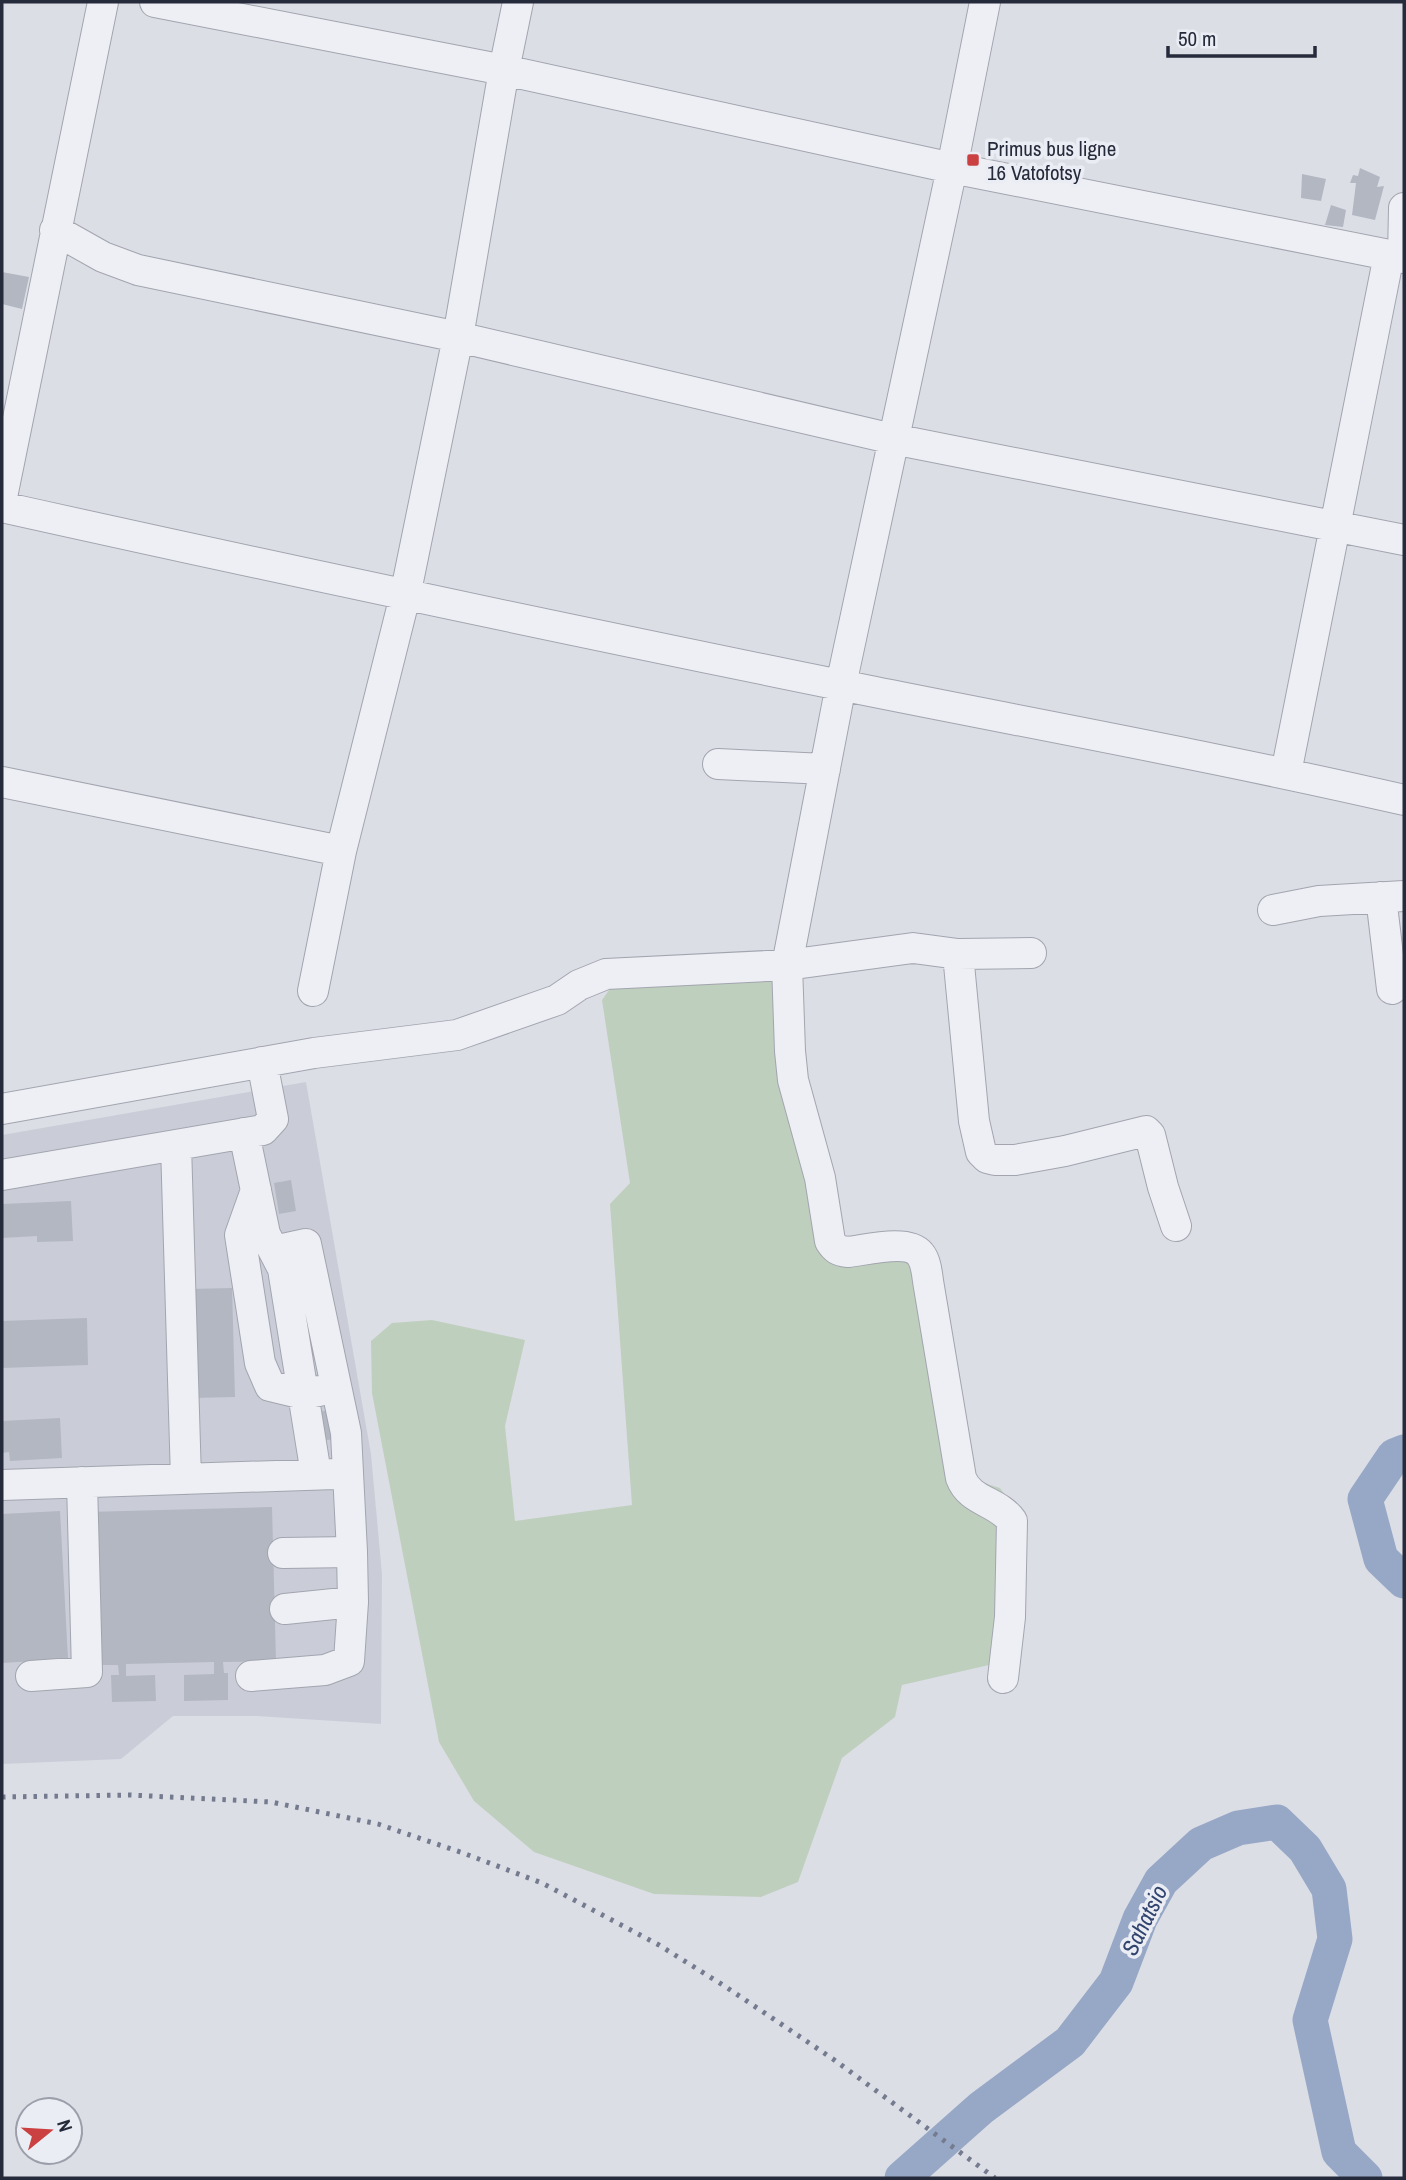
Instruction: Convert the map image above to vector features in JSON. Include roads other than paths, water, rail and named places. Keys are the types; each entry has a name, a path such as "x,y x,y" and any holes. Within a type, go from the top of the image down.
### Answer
{"street":[{"path":"2,496 103,2"},
{"path":"155,2 505,70 952,168 1399,257"},
{"path":"313,991 341,851 405,596 458,337 519,2"},
{"path":"985,2 841,685 788,965 793,1080 821,1178 830,1241 839,1251 906,1246 920,1254 929,1287 961,1478 972,1494 1006,1512 1012,1521 1010,1617 1003,1678"},
{"path":"1286,772 1335,525 1399,257 1404,208"},
{"path":"55,230 92,251 138,270 458,337 893,439 1404,540"},
{"path":"2,507 405,596 1286,772 1404,800"},
{"path":"718,764 825,769"},
{"path":"2,782 341,851"},
{"path":"1273,910 1319,901 1392,897 1392,989"},
{"path":"2,1109 314,1053 457,1035 558,1000 579,985 606,974 788,965 913,948 958,954 1031,953"},
{"path":"958,954 974,1121 981,1152 987,1158 995,1160 1015,1160 1146,1131 1150,1135 1176,1226"},
{"path":"2,1175 263,1129 273,1119 262,1062"},
{"path":"244,1133 265,1234 283,1269 316,1474"},
{"path":"176,1145 186,1479"},
{"path":"256,1189 240,1235 260,1363 270,1386 303,1394 336,1388"},
{"path":"251,1676 326,1670 349,1661 353,1602 346,1433 306,1244 274,1251"},
{"path":"2,1485 349,1474"},
{"path":"30,1676 87,1672 82,1482"},
{"path":"283,1553 352,1552"},
{"path":"285,1609 353,1602"}],"waterway":[{"name":"Sahatsio","path":"1404,1452 1394,1456 1365,1499 1381,1559 1404,1581"},
{"name":"Sahatsio","path":"902,2178 981,2108 1070,2042 1116,1982 1140,1919 1161,1881 1201,1844 1238,1828 1277,1822 1305,1849 1329,1889 1335,1939 1310,2020 1339,2152 1365,2178"}],"railway":[{"path":"2,1797 130,1795 271,1802 378,1824 542,1883 659,1945 726,1987 833,2059 995,2178"}],"place":[{"name":"Primus bus ligne 16 Vatofotsy","path":"973,160"}]}
